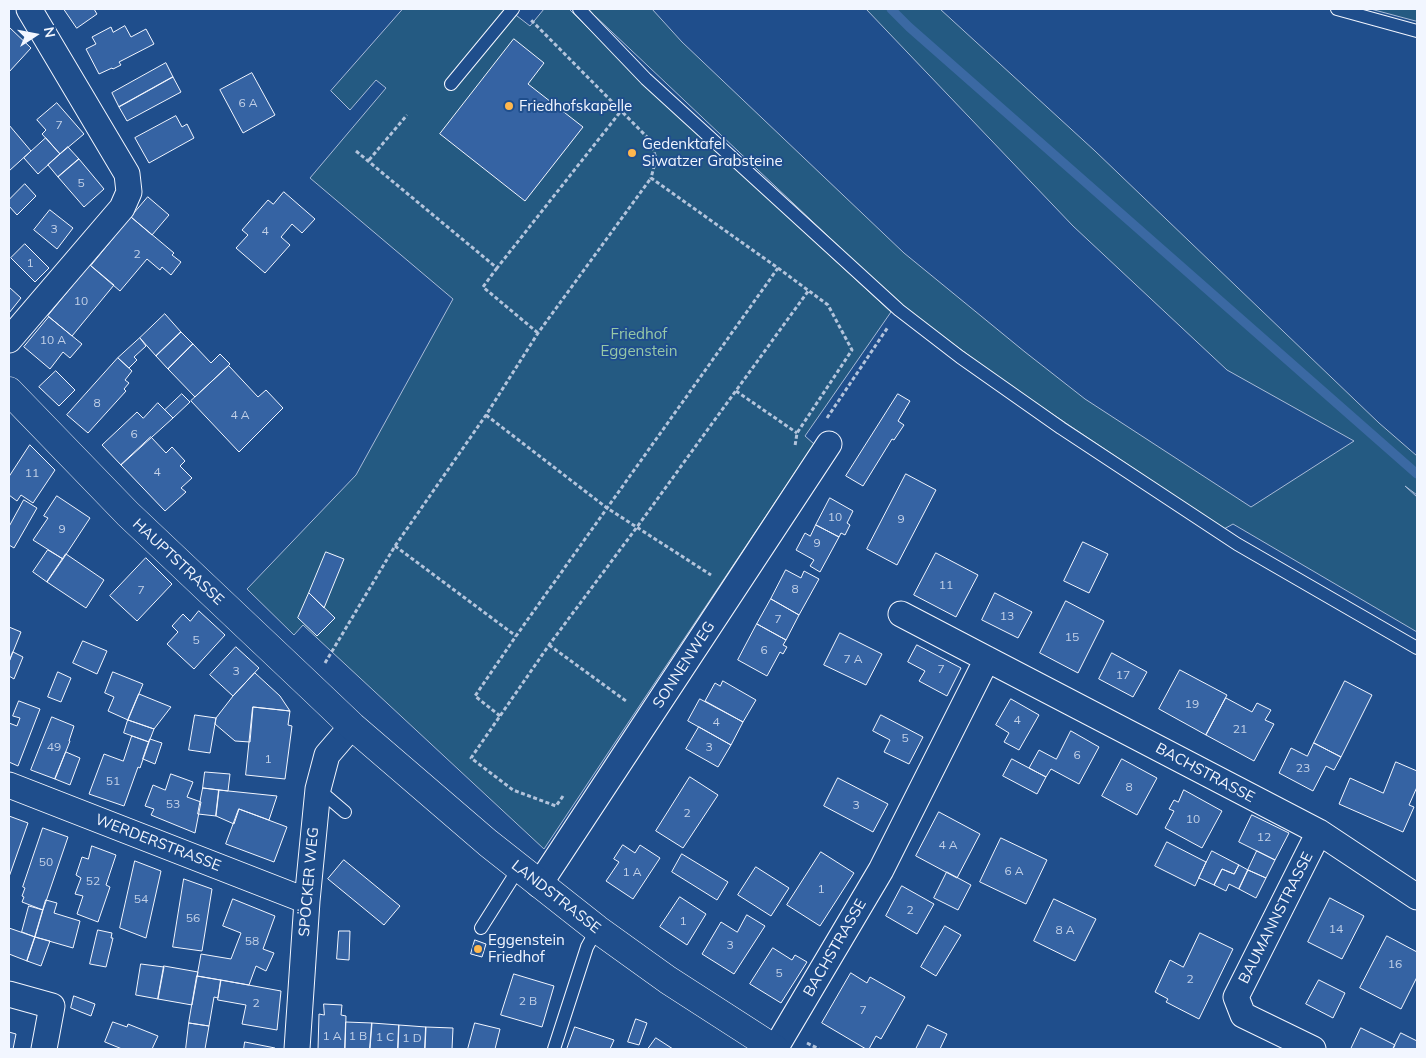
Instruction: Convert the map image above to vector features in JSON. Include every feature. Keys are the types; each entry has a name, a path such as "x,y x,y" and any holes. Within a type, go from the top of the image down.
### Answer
{"street":[{"path":"9,340 122,208 129,192 127,174 29,9"},
{"name":"HAUPTSTRASSE","path":"9,392 128,514 352,726"},
{"name":"SONNENWEG","path":"540,885 829,444"},
{"name":"BACHSTRASSE","path":"901,614 1319,832 1417,897"},
{"name":"BACHSTRASSE","path":"776,1049 880,870 987,659"},
{"name":"LANDSTRASSE","path":"352,726 488,844 597,929 668,980 776,1049"},
{"name":"SPÖCKER WEG","path":"297,1049 307,901 318,789 327,755 352,726"},
{"name":"WERDERSTRASSE","path":"9,785 307,901"},
{"name":"BAUMANNSTRASSE","path":"1313,1049 1243,1015 1236,997 1319,832"},
{"path":"9,994 52,1006 44,1049"}],"lane":[{"path":"451,84 513,9"},
{"path":"579,9 654,86 899,310 960,357 1061,428 1237,544 1417,648"},
{"path":"1338,9 1417,31"},
{"path":"318,789 345,812"},
{"path":"481,928 519,868"},
{"path":"554,1049 587,947 597,929"}],"path":[{"path":"310,687 394,546 486,415 538,333 652,178 656,159 651,141 526,16"},
{"path":"538,333 483,287 621,111"},
{"path":"369,160 407,114"},
{"path":"356,150 497,268"},
{"path":"652,178 828,305 852,350 797,433 794,450"},
{"path":"500,716 475,696 778,268"},
{"path":"567,790 556,806 514,790 471,758 549,645 809,290"},
{"path":"829,444 820,428 877,343"},
{"path":"736,392 797,433"},
{"path":"486,415 607,508 711,575 716,567"},
{"path":"394,546 516,636"},
{"path":"549,645 626,701 621,709"}],"green space":[{"name":"Friedhof Eggenstein","path":"403,9 508,9 530,26 544,9 569,9 645,85 891,312 805,436 814,444 544,849 303,625 294,635 247,589 356,475 453,299 310,178 386,88 376,80 350,110 331,91"},
{"path":"589,9 652,9 682,42 904,253 1085,399 1251,507 1354,441 1227,370 1073,226 866,9 940,9 1095,151 1379,423 1417,456 1417,495 1405,486 1417,497 1417,632 1233,524 1224,529 1009,385 903,307"},
{"path":"1371,9 1417,9 1417,21"}],"building":[{"path":"64,9 94,9 97,14 77,28"},
{"path":"125,26 131,37 146,29 154,44 119,62 121,65 99,74 86,49 96,44 92,37 111,27 113,32"},
{"path":"9,27 31,48 9,72"},
{"name":"Friedhofskapelle","path":"514,39 544,63 528,84 583,127 525,201 440,134"},
{"path":"166,63 173,77 119,107 112,93"},
{"path":"252,73 275,115 243,133 220,90"},
{"path":"173,77 181,92 127,121 119,107"},
{"path":"57,103 84,134 60,154 42,134 46,130 37,120"},
{"path":"176,116 182,127 187,124 194,138 149,163 135,138"},
{"path":"9,125 31,151 9,171"},
{"path":"46,138 60,154 38,174 24,158"},
{"path":"68,147 79,159 58,177 48,165"},
{"path":"79,159 104,189 84,207 58,177"},
{"path":"25,184 36,196 17,215 9,206 9,200"},
{"path":"284,192 315,219 302,233 292,224 281,237 290,245 265,273 236,248 248,235 242,230 268,200 273,204"},
{"path":"148,197 169,215 152,235 131,217"},
{"path":"50,210 73,228 57,249 34,230"},
{"path":"131,217 174,253 172,255 181,262 171,275 162,267 160,270 147,259 120,291 91,266"},
{"path":"25,244 49,268 35,282 11,258"},
{"path":"90,265 114,285 72,336 48,316"},
{"path":"9,287 21,298 9,313"},
{"path":"165,314 181,332 156,356 140,338"},
{"path":"49,317 82,344 70,358 63,352 50,369 24,347"},
{"path":"181,332 193,344 168,369 156,356"},
{"path":"140,338 146,346 134,357 137,360 129,368 118,358"},
{"path":"193,344 211,363 220,354 230,364 195,397 168,369"},
{"path":"118,358 132,371 125,380 129,383 124,389 126,391 88,433 67,415"},
{"path":"229,366 258,397 266,390 283,408 239,452 191,401"},
{"path":"56,371 75,390 59,406 39,387"},
{"path":"182,394 190,402 173,418 165,410"},
{"path":"898,394 910,401 898,421 904,425 894,440 892,439 863,486 846,476"},
{"path":"158,403 173,418 121,465 102,445 137,412 143,418"},
{"path":"151,437 166,453 172,447 185,461 180,466 192,478 181,488 186,492 165,511 121,465"},
{"path":"30,445 55,470 33,503 21,495 17,501 9,495 9,477"},
{"path":"906,474 936,490 897,565 867,549"},
{"path":"57,496 90,518 63,559 33,540 48,518 44,516"},
{"path":"830,498 853,511 847,523 850,525 845,535 841,533 839,537 816,525"},
{"path":"24,500 37,508 14,548 9,545 9,527"},
{"path":"816,525 839,537 820,572 810,566 814,560 796,550 805,533 810,536"},
{"path":"1083,542 1108,554 1089,593 1064,581"},
{"path":"48,550 63,559 47,582 33,572"},
{"path":"326,552 344,559 324,608 309,593"},
{"path":"936,553 978,575 956,617 914,595"},
{"path":"66,554 104,580 86,608 47,582"},
{"path":"146,558 172,584 137,621 110,596"},
{"path":"786,570 801,578 804,571 819,579 799,615 771,599"},
{"path":"309,593 335,618 317,636 298,618"},
{"path":"995,593 1032,612 1018,638 982,620"},
{"path":"771,599 799,615 786,640 757,624"},
{"path":"1066,601 1104,621 1078,673 1040,653"},
{"path":"199,611 225,635 194,669 167,644 178,632 172,626 183,614 190,621"},
{"path":"757,624 786,640 783,645 787,647 783,654 780,652 767,676 738,660"},
{"path":"9,627 21,632 9,662"},
{"path":"840,633 882,654 866,685 824,665"},
{"path":"83,641 107,651 97,674 73,663"},
{"path":"917,645 961,668 947,696 919,681 925,671 908,662"},
{"path":"236,647 259,668 233,696 210,675"},
{"path":"13,652 23,657 14,679 9,676 9,662"},
{"path":"1112,653 1147,672 1133,697 1099,679"},
{"path":"1180,670 1227,695 1206,735 1159,709"},
{"path":"58,672 71,678 61,702 48,697"},
{"path":"113,672 143,684 128,720 108,711 114,697 105,693"},
{"path":"255,673 280,696 290,711 253,707 250,742 235,741 215,724 216,718 233,696"},
{"path":"723,681 756,700 743,722 705,701 715,683 720,686"},
{"path":"1345,681 1372,695 1341,757 1314,743"},
{"path":"139,694 171,707 154,729 128,720"},
{"path":"1226,698 1252,712 1257,703 1271,710 1265,720 1274,724 1254,761 1206,735"},
{"path":"700,699 743,722 731,745 688,721"},
{"path":"1011,699 1039,715 1019,750 1004,742 1009,733 996,725"},
{"path":"19,701 40,709 18,766 9,762 9,723 17,726 20,718 13,716"},
{"path":"253,707 290,711 288,725 292,726 285,779 246,775"},
{"path":"195,715 216,718 210,753 189,750"},
{"path":"881,715 923,737 909,764 884,752 890,740 873,731"},
{"path":"52,717 74,726 55,779 31,770"},
{"path":"128,720 154,729 149,742 124,733"},
{"path":"699,727 731,745 718,767 686,749"},
{"path":"1071,731 1099,747 1079,784 1051,769 1046,777 1029,768 1039,750 1056,759"},
{"path":"132,736 149,742 124,806 89,794 104,754 123,761"},
{"path":"150,739 162,743 155,764 143,759"},
{"path":"1314,743 1341,757 1334,770 1326,766 1313,791 1279,773 1291,748 1307,756"},
{"path":"66,752 80,758 70,785 55,779"},
{"path":"1012,759 1046,777 1037,794 1003,776"},
{"path":"1122,759 1157,778 1137,815 1102,796"},
{"path":"1396,762 1417,771 1417,787 1409,805 1414,807 1403,832 1339,804 1350,778 1383,793"},
{"path":"205,772 230,774 228,791 203,788"},
{"path":"171,774 193,782 187,797 201,802 195,833 151,815 154,809 145,806 153,785 165,790"},
{"path":"690,777 718,795 683,848 656,831"},
{"path":"838,778 888,804 873,832 824,806"},
{"path":"203,788 219,790 216,816 198,814"},
{"path":"219,790 277,796 269,820 239,809 234,824 216,816"},
{"path":"1184,790 1222,811 1202,848 1165,828 1174,811 1169,809 1174,800 1178,802"},
{"path":"239,809 287,827 274,862 226,844"},
{"path":"939,812 980,834 957,878 916,856"},
{"path":"1252,815 1289,833 1275,860 1239,842"},
{"path":"9,816 28,823 9,877"},
{"path":"43,828 68,837 43,910 22,902 24,897 22,896 25,888 23,887"},
{"path":"1001,838 1047,860 1026,904 980,882"},
{"path":"1167,842 1206,862 1195,886 1155,866"},
{"path":"623,845 635,853 640,845 660,858 633,899 606,881 619,862 614,859"},
{"path":"92,846 116,855 106,885 110,887 98,922 77,914 83,896 75,894 81,878 76,875 82,857 88,859"},
{"path":"1212,851 1239,865 1234,874 1222,869 1214,885 1199,878"},
{"path":"1257,851 1275,860 1266,878 1248,870"},
{"path":"821,852 854,873 820,926 787,905"},
{"path":"682,854 728,882 717,900 672,872"},
{"path":"344,860 400,906 384,925 328,879"},
{"path":"135,861 161,871 146,938 120,928"},
{"path":"1239,865 1248,870 1239,889 1229,884 1226,891 1214,885 1222,869 1234,874"},
{"path":"756,867 789,888 771,916 738,895"},
{"path":"1248,870 1266,878 1256,898 1239,889"},
{"path":"947,872 971,885 958,910 934,898"},
{"path":"184,879 212,889 202,951 173,947"},
{"path":"902,886 934,904 917,934 886,916"},
{"path":"680,897 706,914 687,945 660,927"},
{"path":"1330,898 1364,916 1342,959 1308,942"},
{"path":"233,899 275,916 263,949 274,953 266,971 256,966 249,985 197,976 201,954 231,959 241,933 223,926"},
{"path":"1054,899 1096,919 1075,961 1034,941"},
{"path":"46,900 57,903 54,913 80,921 73,948 35,937"},
{"path":"29,906 43,910 35,937 22,932"},
{"path":"747,915 765,926 734,974 702,954 721,922 737,932"},
{"path":"945,926 961,935 936,976 921,967"},
{"path":"9,928 35,937 27,961 9,954"},
{"path":"98,930 112,933 111,938 113,938 106,967 90,964"},
{"path":"339,931 350,931 349,960 337,959"},
{"path":"1200,933 1233,949 1199,1019 1166,1002 1168,999 1155,992 1170,960 1183,967"},
{"path":"1387,936 1417,952 1417,977 1401,1009 1360,988"},
{"path":"35,937 50,941 41,966 27,961"},
{"name":"Eggenstein Friedhof","path":"475,940 486,944 482,957 471,954"},
{"path":"773,948 792,960 795,955 807,962 781,1003 750,984"},
{"path":"141,964 164,967 158,999 136,995"},
{"path":"164,966 198,972 192,1005 158,999"},
{"path":"851,973 867,983 870,977 905,997 881,1039 876,1036 869,1049 822,1023"},
{"path":"514,974 554,986 542,1027 501,1015"},
{"path":"197,976 221,980 218,998 214,997 209,1026 189,1023"},
{"path":"221,980 281,991 277,1030 242,1024 246,1005 218,1000"},
{"path":"1319,980 1345,993 1333,1018 1306,1004"},
{"path":"74,996 95,1004 91,1016 71,1008"},
{"path":"324,1004 342,1005 341,1015 346,1016 345,1049 318,1049 319,1014 324,1015"},
{"path":"636,1019 647,1023 639,1045 628,1042"},
{"path":"113,1022 127,1027 128,1024 158,1036 152,1049 122,1049 105,1042"},
{"path":"346,1022 372,1023 370,1049 345,1049"},
{"path":"189,1023 209,1026 205,1049 186,1049"},
{"path":"372,1023 399,1025 398,1049 370,1049"},
{"path":"475,1023 500,1029 495,1049 468,1049"},
{"path":"399,1025 426,1027 425,1049 398,1049"},
{"path":"928,1025 947,1034 940,1049 916,1049"},
{"path":"426,1027 453,1028 452,1049 425,1049"},
{"path":"575,1027 614,1040 610,1049 567,1049"},
{"path":"1361,1028 1395,1045 1393,1049 1351,1049"},
{"path":"9,1032 16,1034 13,1049 9,1049"},
{"path":"1401,1033 1417,1041 1417,1049 1393,1049"},
{"path":"656,1038 673,1049 648,1049"},
{"path":"245,1042 275,1048 275,1049 244,1049"}],"waterway":[{"path":"891,9 909,27 1417,474"}],"place":[{"name":"Friedhofskapelle","path":"509,106"},
{"name":"Gedenktafel Siwatzer Grabsteine","path":"632,153"},
{"name":"Eggenstein Friedhof","path":"478,949"}]}
